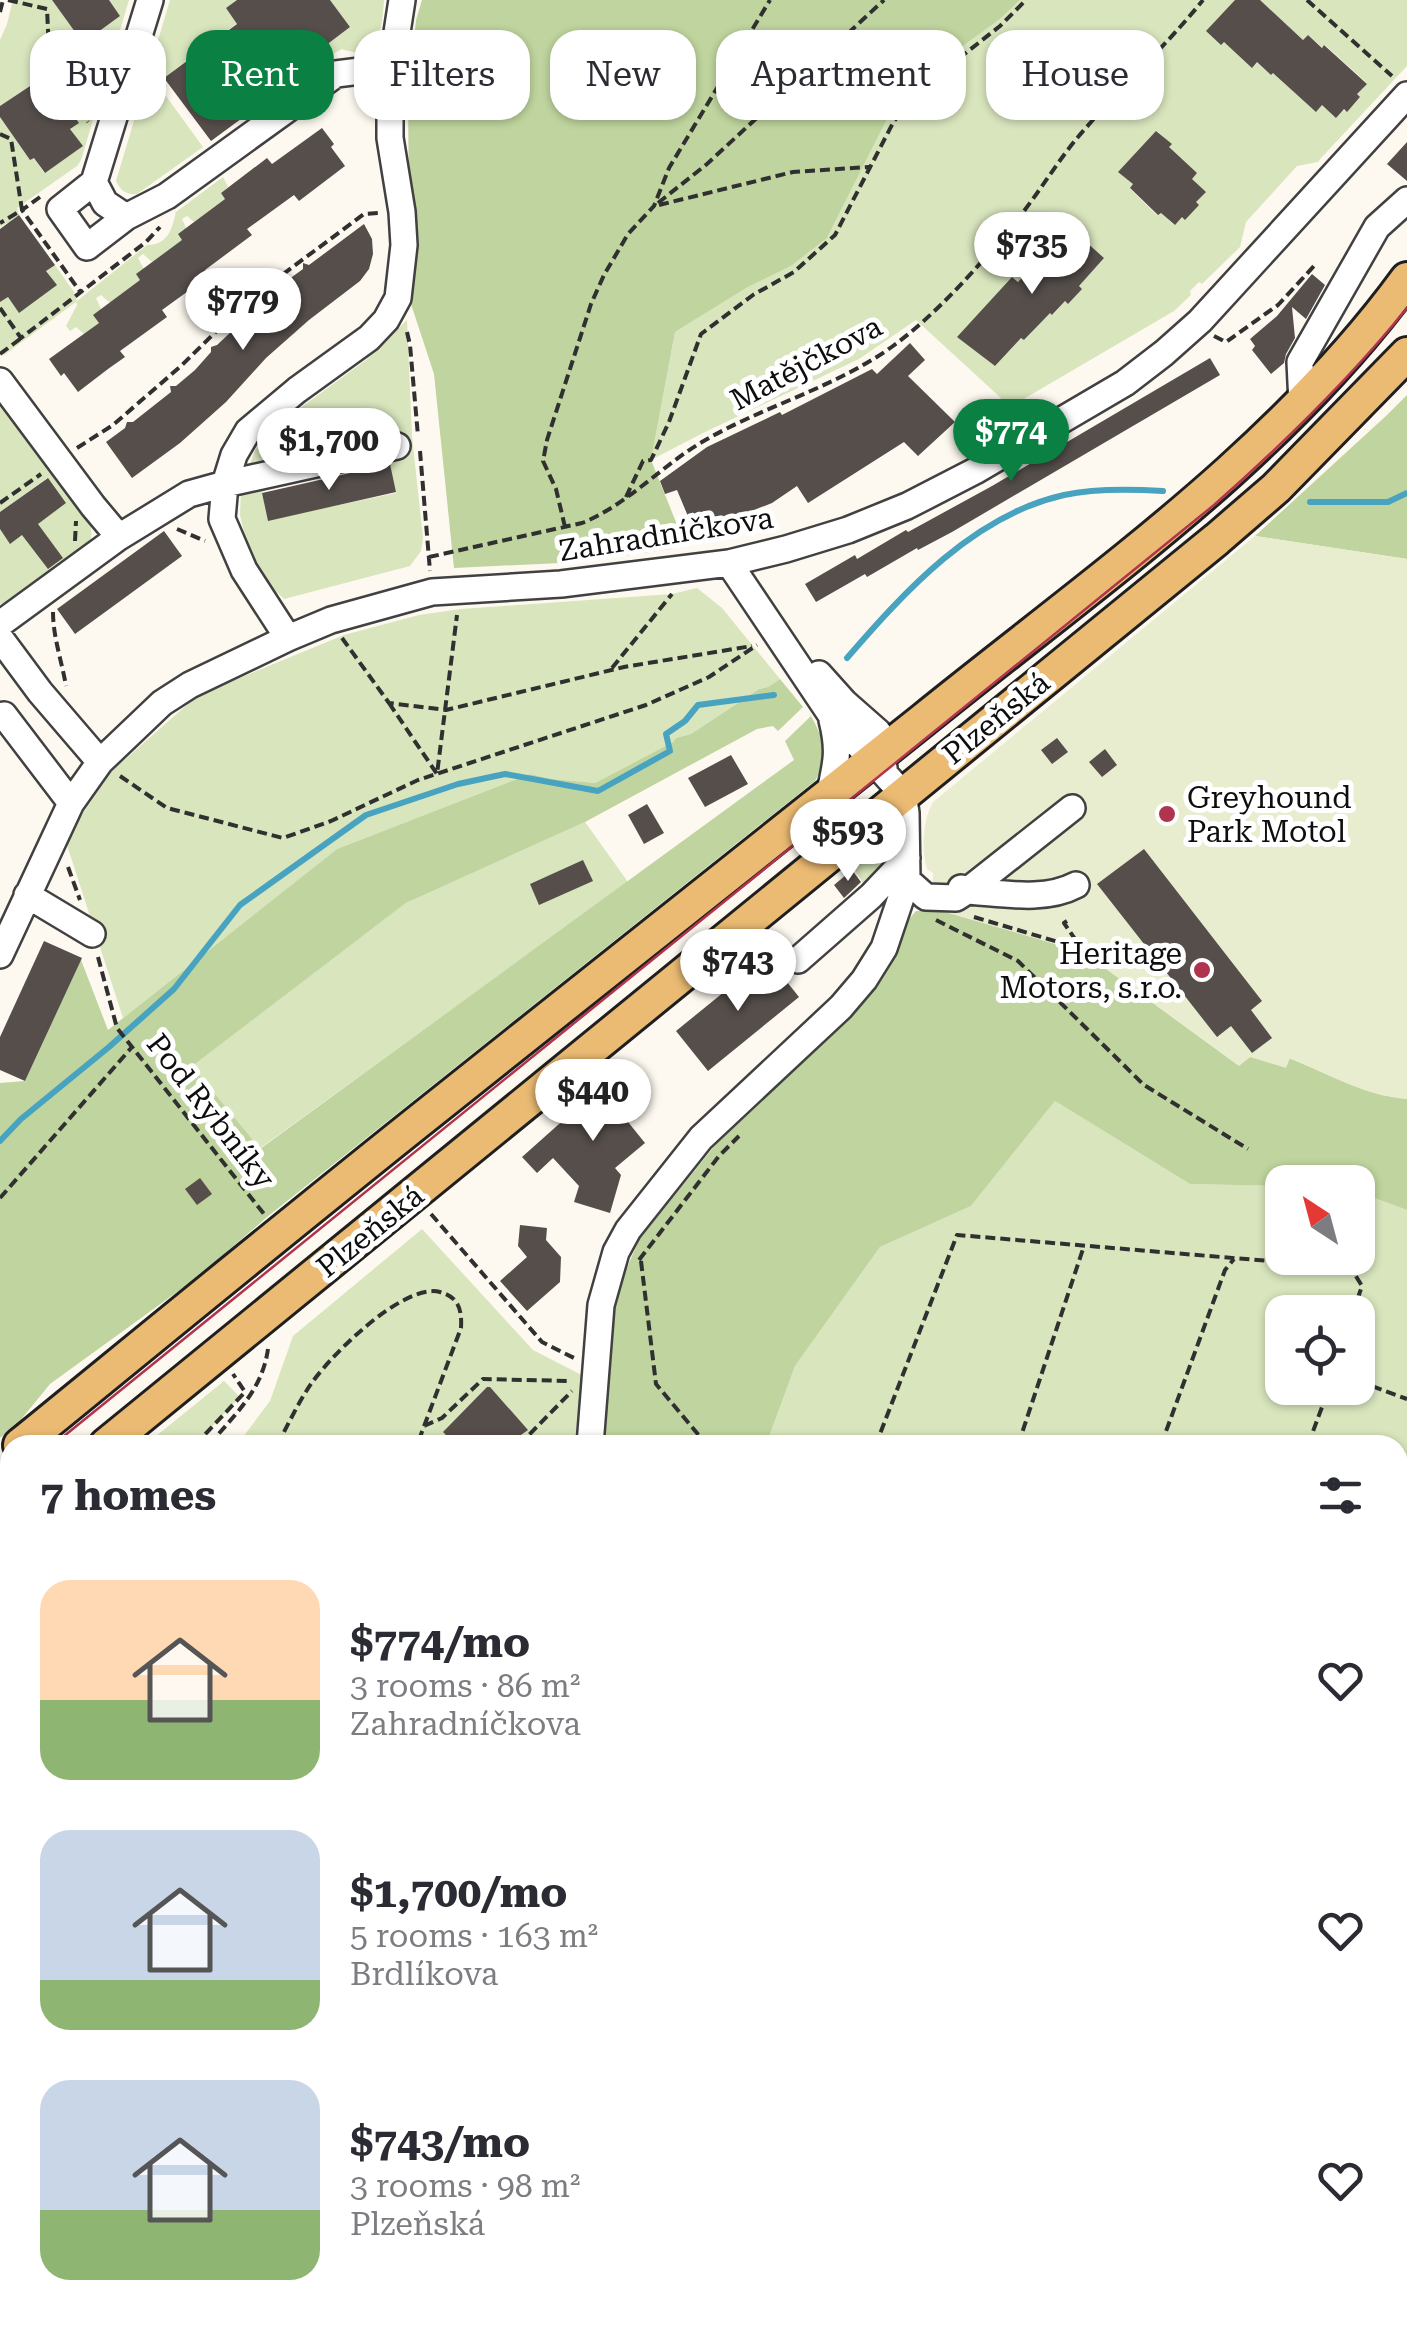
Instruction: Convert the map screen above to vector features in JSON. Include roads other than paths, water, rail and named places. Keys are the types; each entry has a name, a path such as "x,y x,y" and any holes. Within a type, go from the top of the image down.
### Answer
{"main road":[{"name":"Plzeňská","path":"32,1435 397,1138 829,796 886,770 918,724 1188,508 1302,404 1406,282"},
{"name":"Plzeňská","path":"118,1435 886,770 1217,539 1276,488 1407,354"}],"street":[{"path":"150,0 94,182 60,209 88,247 126,217 168,196 336,74 354,72"},
{"path":"397,30 402,0"},
{"name":"Zahradníčkova","path":"0,955 71,803 100,762 176,693 332,620 432,592 560,584 729,563 848,530 907,506 975,471 1125,382 1164,353 1200,321 1403,89"},
{"path":"288,638 244,570 222,519 225,484 234,455 248,431 296,390 370,338 398,298 404,244 390,120"},
{"path":"94,182 105,202 126,217"},
{"path":"1302,404 1300,362 1377,227 1407,200"},
{"path":"0,381 119,537"},
{"path":"0,624 119,537 189,494 398,446"},
{"path":"591,1435 601,1304 616,1252 628,1230 702,1138 864,980 884,948 907,869 906,813 886,770 878,732 838,709 729,563"},
{"path":"0,638 100,762"},
{"path":"40,692 2,717 71,803"},
{"path":"829,796 837,761 838,709"},
{"name":"Plzeňská","path":"838,709 918,724"},
{"path":"970,904 1072,808"},
{"path":"907,869 927,886 957,886 970,904"},
{"path":"798,960 907,869"},
{"path":"970,904 1060,892 1076,885"},
{"path":"27,895 92,934"}],"waterway":[{"path":"847,658 917,582 1000,519 1064,495 1113,490 1163,491"},
{"path":"1310,502 1388,502 1407,493"},
{"path":"0,1141 174,989 240,905 366,815 458,784 505,774 598,791 670,751 666,734 685,721 698,705 774,695"}],"tram line":[{"path":"65,1435 1214,505 1315,411 1407,308"}],"place":[{"name":"Greyhound Park Motol","path":"1167,814"},
{"name":"Heritage Motors, s.r.o.","path":"1202,970"}]}
